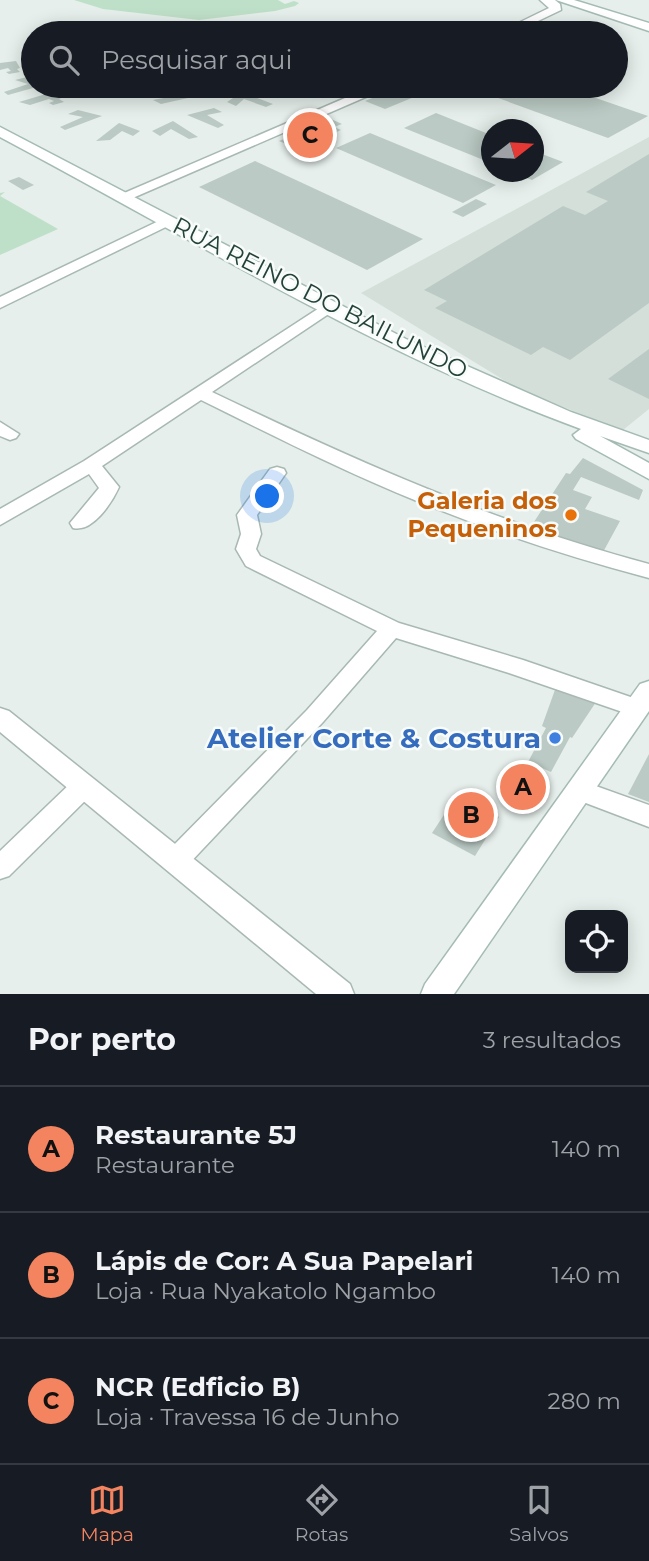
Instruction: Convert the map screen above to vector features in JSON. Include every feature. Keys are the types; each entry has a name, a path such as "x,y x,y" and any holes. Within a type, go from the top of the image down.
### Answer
{"main road":[{"path":"530,21 555,9 554,4 546,0"},
{"path":"562,0 649,27"},
{"path":"123,197 356,98"},
{"name":"RUA REINO DO BAILUNDO","path":"0,131 413,348 542,407 649,447"},
{"path":"413,348 649,472"},
{"path":"436,994 644,701"},
{"path":"0,718 339,994"}],"street":[{"path":"0,303 167,221"},
{"path":"0,518 91,465 202,394 330,306"},
{"path":"202,394 390,483 516,531 649,571"},
{"path":"80,523 105,496 109,487 91,465"},
{"path":"277,472 247,515 251,534 246,549 248,557 392,629 644,701"},
{"path":"175,860 315,716 392,629"},
{"path":"0,868 84,786"},
{"path":"579,790 649,816"}],"shaded area":[{"path":"649,137 649,409 623,430 522,391 361,293"}],"green space":[{"path":"74,0 278,0 285,4 294,1 299,3 275,11 199,20 103,9"},
{"path":"0,196 58,229 0,255"}],"building":[{"path":"16,61 20,72 9,74 6,72 11,71 8,68 0,70 0,63"},
{"path":"21,86 21,91 8,95 4,92"},
{"path":"32,98 61,98 59,99 64,102 53,105 49,103 54,101 49,99 30,105 19,102"},
{"path":"164,98 188,98 161,104 153,100"},
{"path":"233,98 258,98 273,104 266,107 244,99 236,106 227,102"},
{"path":"372,98 412,98 385,109 365,101"},
{"path":"498,98 596,98 648,116 608,138"},
{"path":"214,108 222,112 207,115 224,125 218,128 187,115"},
{"path":"78,110 102,116 65,130 60,127 83,117 68,114"},
{"path":"436,113 481,131 481,159 404,128"},
{"path":"331,119 342,124 334,127 341,130 298,149 279,141"},
{"path":"173,121 198,137 189,139 171,129 160,136 152,131"},
{"path":"119,123 140,131 133,136 122,131 110,140 96,141"},
{"path":"370,133 481,179 481,182 496,185 463,203 336,148"},
{"path":"649,154 649,303 570,360 543,347 531,355 435,308 447,301 424,290 563,206 585,215 608,201 586,192"},
{"path":"544,155 563,162 544,173"},
{"path":"255,161 423,239 367,270 199,187"},
{"path":"19,177 34,185 23,190 8,181"},
{"path":"476,199 487,204 463,217 452,212"},
{"path":"649,349 649,399 608,379"},
{"name":"Galeria dos Pequeninos","path":"583,458 643,490 639,500 581,477 573,490 592,497 585,509 620,521 602,554 530,528 566,473 570,474"},
{"path":"556,687 598,699 572,738 570,737 551,772 528,762 546,728 542,726"},
{"path":"649,754 649,802 628,794"},
{"path":"518,765 547,780 528,810 498,794"},
{"path":"457,795 499,817 475,856 432,833"}],"place":[{"name":"NCR (Edficio B)","path":"310,135"},
{"name":"Galeria dos Pequeninos","path":"571,515"},
{"name":"Atelier Corte & Costura","path":"555,738"},
{"name":"Restaurante 5J","path":"523,787"},
{"name":"Lápis de Cor: A Sua Papelari","path":"471,815"}]}
